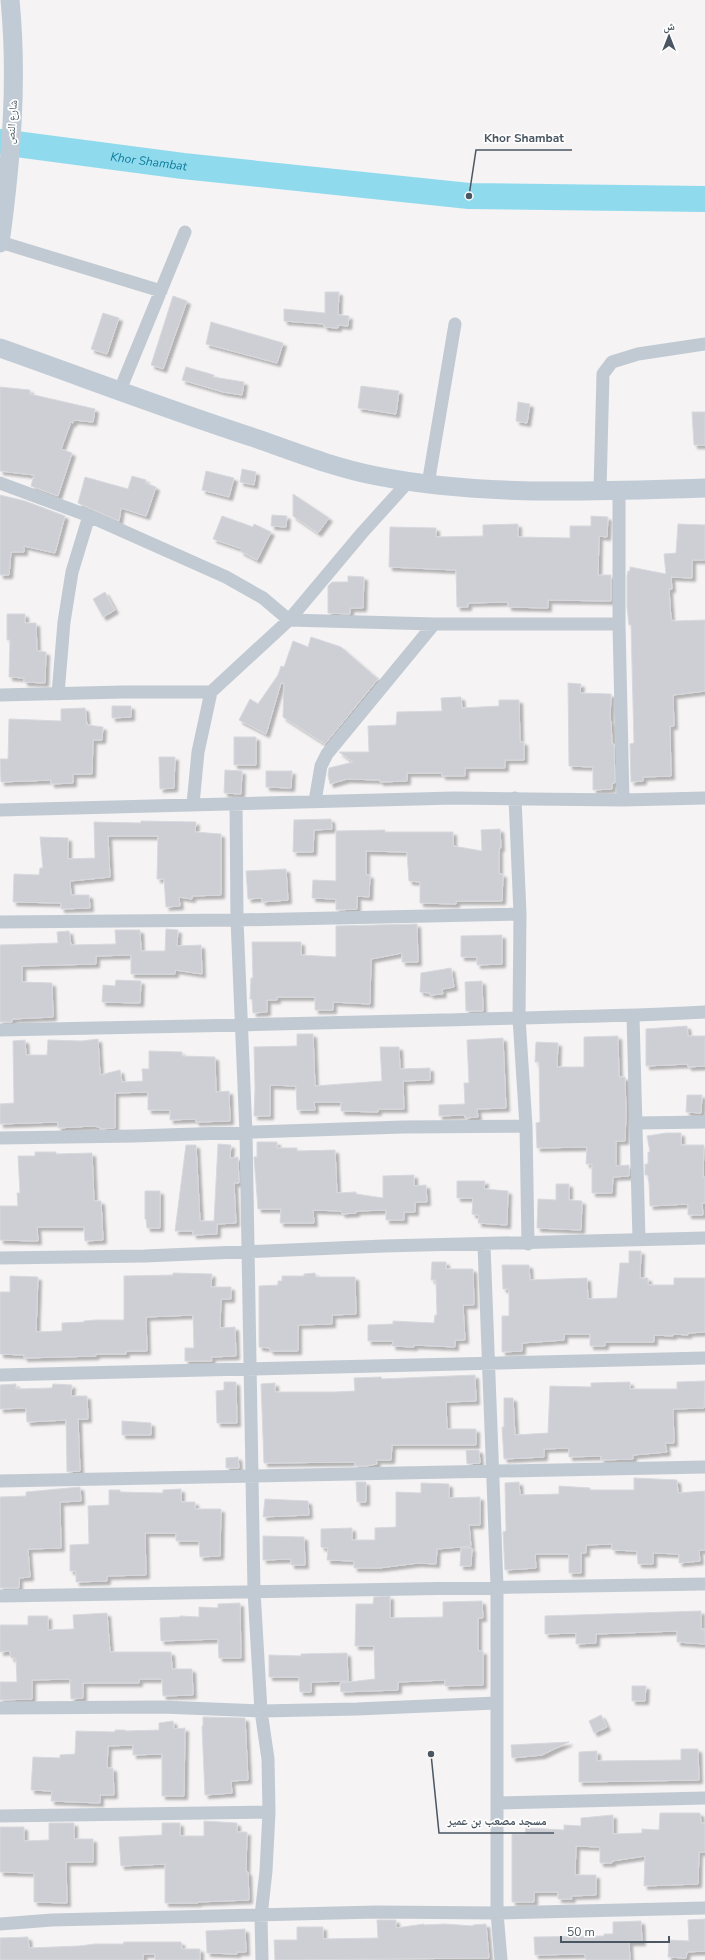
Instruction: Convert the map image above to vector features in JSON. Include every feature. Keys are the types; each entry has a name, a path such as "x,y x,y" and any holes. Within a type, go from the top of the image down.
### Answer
{"street":[{"name":"شارع النص","path":"0,243 10,157 14,96 10,0"},
{"path":"120,390 185,232"},
{"path":"0,243 161,291"},
{"path":"428,484 455,324"},
{"path":"600,490 603,374 612,362 638,354 705,344"},
{"path":"0,348 208,423 343,468 409,481 463,488 600,490 705,488"},
{"path":"193,804 198,752 211,692 289,620 409,481"},
{"path":"0,483 89,516 226,577 263,598 289,620 434,624 619,624"},
{"path":"619,490 619,624 623,800"},
{"path":"58,694 64,622 72,572 89,516"},
{"path":"316,801 321,766 327,754 434,624"},
{"path":"0,695 123,692 211,692"},
{"path":"514,798 520,914 519,1018 526,1126 528,1244"},
{"path":"0,810 316,801 514,798 623,800 705,798"},
{"path":"236,803 237,920 246,1133 254,1591 261,1711 268,1759 269,1812 266,1871 261,1916 262,1960"},
{"path":"0,922 237,920 520,914"},
{"path":"0,1030 241,1026 633,1016 705,1012"},
{"path":"633,1016 639,1239"},
{"path":"637,1123 705,1122"},
{"path":"0,1138 246,1133 403,1127 526,1126"},
{"path":"0,1258 145,1256 248,1251 705,1238"},
{"path":"484,1245 497,1586 497,1913 501,1960"},
{"path":"0,1375 705,1358"},
{"path":"0,1481 705,1467"},
{"path":"0,1596 384,1590 497,1586 705,1584"},
{"path":"0,1708 162,1707 261,1711 357,1709 496,1703"},
{"path":"497,1802 705,1798"},
{"path":"0,1816 269,1812"},
{"path":"0,1924 52,1920 377,1912 497,1913 705,1908"}],"building":[{"path":"325,292 339,292 338,315 349,316 348,326 338,325 338,328 324,327 324,324 284,321 284,309 325,313"},
{"path":"173,296 187,301 163,369 151,365"},
{"path":"103,313 119,318 107,354 91,349"},
{"path":"211,322 283,343 277,363 206,344"},
{"path":"186,367 214,375 213,377 244,382 242,395 223,392 182,380"},
{"path":"361,386 399,391 396,414 358,408"},
{"path":"0,387 30,390 30,394 95,409 93,422 74,420 73,423 71,422 61,449 72,453 58,496 31,486 34,475 0,471"},
{"path":"518,402 530,404 527,423 516,421"},
{"path":"692,412 705,412 705,445 694,445"},
{"path":"242,469 256,472 254,485 240,482"},
{"path":"206,471 234,478 229,497 202,490"},
{"path":"132,476 146,480 145,483 156,487 146,516 121,508 119,521 78,503 85,477 128,489"},
{"path":"293,494 329,518 318,533 293,516"},
{"path":"0,495 25,501 65,516 55,553 24,546 24,552 11,552 9,575 0,575"},
{"path":"272,515 287,516 286,527 271,526"},
{"path":"222,516 253,527 254,524 271,532 257,560 240,551 242,549 213,539"},
{"path":"591,516 608,517 607,537 599,536 598,575 611,575 611,601 548,600 548,608 508,607 508,602 468,603 468,607 457,607 456,570 389,567 390,527 436,528 436,537 483,536 483,525 518,524 518,537 570,538 570,526 591,526"},
{"path":"678,524 705,525 705,560 692,560 692,578 671,577 672,589 669,589 671,619 674,621 705,620 705,691 673,695 674,726 670,726 671,776 643,777 643,781 631,782 630,744 634,743 631,625 629,625 627,607 627,576 628,571 630,571 630,567 666,574 664,554 676,553"},
{"path":"348,576 364,577 363,608 350,608 350,614 328,613 328,586 332,582 348,582"},
{"path":"105,592 115,610 103,617 93,599"},
{"path":"7,614 25,614 25,623 36,623 37,651 46,652 45,683 24,682 24,678 9,677 10,640 7,640"},
{"path":"311,637 341,647 378,679 325,744 283,717 284,683 281,683 266,734 239,720 250,699 258,704 278,675 281,666 284,667 293,641 308,647"},
{"path":"568,683 581,684 580,693 611,694 610,721 612,744 614,744 615,783 612,783 612,789 593,790 593,767 569,766"},
{"path":"461,697 462,708 499,706 499,700 519,700 520,742 524,742 524,760 505,760 505,768 465,768 465,776 442,776 442,773 407,773 407,781 380,782 380,780 347,779 330,784 328,775 329,768 353,762 339,752 369,752 368,726 396,725 397,712 442,711 441,698"},
{"path":"112,706 131,706 131,717 112,718"},
{"path":"85,708 87,725 103,727 102,740 93,740 92,774 73,774 73,783 51,784 51,780 1,782 0,759 8,759 9,719 61,721 61,709"},
{"path":"234,737 256,737 256,765 234,765"},
{"path":"159,757 175,757 174,788 160,789"},
{"path":"225,770 242,771 241,794 224,793"},
{"path":"266,771 292,771 291,788 266,787"},
{"path":"331,819 332,829 314,830 313,852 293,852 294,820"},
{"path":"141,821 196,822 195,832 221,834 221,895 192,896 192,899 179,897 180,906 166,907 164,879 157,879 158,836 108,836 110,877 70,881 71,895 89,895 90,908 61,909 61,903 13,902 14,874 39,875 40,868 43,868 40,837 68,838 68,859 95,858 94,822 141,823"},
{"path":"500,829 501,848 499,848 499,874 503,874 502,901 456,901 456,904 420,903 420,882 409,881 407,852 366,851 366,875 370,875 369,897 357,896 357,909 336,910 336,899 312,898 313,880 336,881 336,831 385,830 385,832 453,832 453,846 482,851 481,830"},
{"path":"286,869 288,900 262,902 262,898 248,899 246,871"},
{"path":"417,924 418,962 402,962 402,953 371,959 370,1004 333,1002 333,1010 315,1010 315,997 277,997 277,1000 267,1000 267,1012 253,1013 252,999 250,999 251,978 253,978 252,942 301,942 301,955 336,957 336,926"},
{"path":"166,929 178,930 177,946 201,945 202,974 175,970 175,974 131,974 131,955 96,956 96,964 22,966 22,982 52,983 53,1017 12,1019 12,1022 0,1022 0,945 58,943 57,932 69,931 71,945 116,944 115,930 140,930 141,951 165,951"},
{"path":"502,935 502,964 477,965 477,957 461,957 461,936"},
{"path":"451,968 454,987 442,989 443,994 430,995 430,993 420,992 421,973"},
{"path":"116,980 141,981 140,1003 102,1002 103,985 115,986"},
{"path":"482,981 483,1011 466,1011 465,982"},
{"path":"687,1026 688,1036 705,1036 705,1066 688,1067 688,1064 646,1066 646,1029"},
{"path":"297,1034 313,1034 315,1086 382,1081 380,1047 399,1047 400,1069 430,1068 430,1080 403,1081 404,1109 378,1109 378,1112 341,1111 341,1102 314,1102 315,1110 297,1110 296,1086 270,1085 270,1116 254,1116 254,1047 297,1046"},
{"path":"618,1036 619,1077 625,1077 626,1113 625,1141 616,1141 616,1166 629,1165 629,1176 613,1177 612,1193 592,1193 592,1164 586,1164 587,1147 537,1148 536,1123 540,1122 539,1062 535,1062 536,1042 558,1043 557,1067 584,1067 584,1037"},
{"path":"503,1038 506,1108 477,1109 478,1117 465,1118 465,1115 439,1116 439,1105 465,1104 464,1083 469,1083 467,1040"},
{"path":"98,1039 100,1075 120,1070 122,1082 143,1081 142,1069 149,1069 149,1051 182,1052 182,1056 215,1057 216,1092 229,1091 230,1121 196,1122 195,1119 170,1120 170,1110 148,1110 148,1092 115,1093 115,1128 100,1129 100,1127 92,1126 58,1128 58,1122 0,1124 0,1104 14,1103 13,1041 25,1040 26,1055 47,1055 48,1040 82,1041"},
{"path":"687,1095 702,1095 701,1113 686,1112"},
{"path":"666,1133 681,1133 681,1145 704,1145 703,1177 705,1177 705,1203 702,1203 703,1215 688,1215 688,1204 650,1206 648,1175 645,1175 645,1164 648,1164 648,1152 650,1152 647,1136"},
{"path":"257,1142 277,1142 277,1148 297,1148 297,1151 335,1150 337,1193 356,1192 356,1194 383,1198 383,1176 414,1175 414,1186 426,1185 427,1202 415,1202 415,1212 404,1212 404,1220 386,1220 386,1210 356,1211 356,1213 342,1214 341,1211 313,1210 314,1223 280,1223 281,1209 258,1209 254,1157 257,1157"},
{"path":"218,1144 231,1145 230,1158 238,1157 239,1183 234,1183 236,1223 217,1224 217,1234 193,1235 193,1231 175,1231 186,1145 196,1145 200,1221 214,1221"},
{"path":"35,1152 56,1152 56,1154 92,1153 94,1201 101,1201 103,1240 85,1241 84,1227 37,1227 38,1241 0,1240 0,1206 18,1206 17,1193 20,1193 18,1156 35,1156"},
{"path":"457,1181 485,1181 484,1189 508,1191 507,1225 478,1223 479,1215 472,1214 473,1198 457,1198"},
{"path":"556,1184 569,1184 569,1200 582,1201 581,1230 537,1228 538,1199 556,1200"},
{"path":"145,1191 160,1191 160,1228 147,1228 145,1219"},
{"path":"629,1251 641,1251 640,1278 648,1278 648,1285 674,1285 674,1278 705,1278 705,1332 688,1333 688,1335 673,1334 673,1336 654,1335 654,1342 605,1342 605,1346 590,1346 590,1334 564,1334 564,1340 522,1343 522,1351 502,1352 502,1316 509,1316 509,1289 503,1289 502,1265 529,1265 530,1280 587,1278 588,1299 617,1298 620,1263 629,1263"},
{"path":"432,1262 446,1262 446,1269 473,1269 474,1305 463,1305 465,1340 455,1340 455,1347 414,1345 414,1347 392,1346 393,1341 368,1341 368,1325 393,1324 393,1321 434,1323 435,1315 437,1315 436,1280 431,1280"},
{"path":"173,1273 212,1274 211,1287 231,1287 231,1299 221,1299 220,1328 235,1327 236,1356 211,1357 212,1361 185,1361 185,1348 194,1348 193,1315 146,1317 147,1351 126,1351 126,1354 96,1354 96,1356 24,1358 24,1355 0,1354 0,1292 10,1292 10,1276 38,1277 36,1332 62,1331 62,1323 96,1320 124,1320 124,1276 173,1275"},
{"path":"315,1273 316,1277 355,1277 356,1314 332,1315 332,1324 298,1325 298,1351 270,1351 270,1348 259,1347 259,1286 278,1285 278,1281 282,1281 282,1276 304,1276 304,1274"},
{"path":"475,1375 476,1401 446,1402 447,1429 476,1429 476,1445 392,1445 391,1460 376,1460 377,1464 366,1466 355,1466 355,1462 264,1463 261,1384 275,1383 275,1392 335,1392 355,1391 354,1378 381,1377 382,1379"},
{"path":"705,1381 704,1408 673,1409 674,1443 665,1443 667,1452 633,1455 633,1459 601,1460 601,1456 569,1457 569,1448 544,1449 544,1457 504,1459 502,1427 504,1427 504,1398 513,1398 515,1435 548,1433 550,1386 591,1387 591,1383 630,1382 630,1389 677,1389 677,1382"},
{"path":"224,1382 236,1382 237,1423 217,1423 216,1391 224,1390"},
{"path":"16,1384 16,1389 52,1388 53,1384 72,1385 71,1396 87,1396 88,1419 78,1419 80,1471 67,1472 66,1420 27,1422 26,1408 0,1409 0,1385"},
{"path":"122,1421 151,1423 151,1435 122,1435"},
{"path":"466,1450 479,1450 480,1463 467,1464"},
{"path":"238,1457 239,1468 226,1468 226,1458"},
{"path":"634,1478 677,1480 678,1493 705,1491 705,1550 699,1550 700,1561 679,1563 679,1554 653,1553 653,1564 638,1564 637,1551 612,1550 612,1544 586,1545 586,1553 581,1553 581,1573 569,1573 569,1554 535,1554 536,1568 505,1570 503,1532 506,1531 505,1483 519,1482 520,1495 559,1494 559,1486 590,1488 590,1490 634,1490"},
{"path":"356,1482 366,1482 366,1502 357,1502"},
{"path":"421,1483 449,1484 449,1498 480,1497 480,1525 469,1525 471,1546 437,1549 436,1564 418,1563 379,1568 354,1568 354,1561 327,1560 328,1548 321,1547 321,1529 352,1528 352,1540 375,1540 375,1528 396,1527 396,1492 421,1493"},
{"path":"80,1487 81,1501 60,1502 61,1548 28,1549 30,1577 19,1578 19,1588 0,1588 0,1497 26,1496 26,1492"},
{"path":"181,1489 181,1502 195,1502 195,1509 221,1509 220,1556 200,1557 199,1541 176,1541 176,1533 145,1533 146,1575 107,1576 107,1581 76,1582 76,1571 70,1571 70,1545 89,1544 88,1506 109,1505 109,1490 120,1490 120,1492 163,1493 163,1490"},
{"path":"265,1499 308,1501 309,1515 263,1517"},
{"path":"263,1536 304,1537 305,1565 291,1565 291,1559 263,1560"},
{"path":"461,1548 472,1548 471,1566 460,1566"},
{"path":"390,1596 390,1618 443,1617 443,1602 482,1601 483,1618 478,1618 478,1651 483,1651 483,1685 445,1686 445,1680 398,1682 398,1690 341,1692 340,1683 375,1679 374,1646 355,1646 356,1604 373,1604 374,1597"},
{"path":"240,1603 241,1658 219,1658 218,1639 161,1641 160,1618 180,1616 199,1617 199,1607 218,1608 218,1604"},
{"path":"701,1611 701,1629 705,1629 705,1644 677,1642 677,1631 596,1634 596,1643 576,1644 576,1633 545,1634 545,1616"},
{"path":"107,1613 110,1652 171,1652 172,1669 192,1669 193,1695 163,1696 162,1679 139,1679 139,1683 83,1683 83,1698 71,1699 70,1679 32,1680 32,1699 0,1700 0,1682 17,1682 16,1658 11,1658 10,1651 0,1652 0,1625 28,1625 28,1616 48,1616 48,1630 74,1629 73,1615"},
{"path":"347,1653 348,1681 311,1682 311,1692 300,1692 299,1677 269,1677 269,1655 301,1656 301,1654"},
{"path":"632,1686 646,1686 645,1701 632,1701"},
{"path":"601,1715 607,1727 594,1733 589,1721"},
{"path":"203,1717 245,1718 248,1780 231,1781 232,1793 205,1795 202,1726"},
{"path":"173,1721 174,1729 185,1728 184,1796 162,1796 162,1754 133,1755 133,1745 108,1746 107,1768 113,1768 114,1795 100,1795 100,1803 51,1801 52,1791 31,1790 33,1757 60,1758 60,1755 75,1754 76,1731 115,1732 115,1730 159,1730 159,1723"},
{"path":"569,1742 542,1755 512,1758 511,1745"},
{"path":"681,1749 698,1749 699,1780 579,1782 579,1752 597,1751 597,1761 681,1760"},
{"path":"660,1813 700,1813 701,1823 705,1823 705,1852 699,1852 698,1884 644,1886 645,1856 612,1861 612,1863 600,1863 600,1847 576,1846 575,1875 596,1875 596,1895 571,1896 572,1899 558,1899 558,1892 534,1892 534,1902 512,1902 512,1834 525,1834 526,1828 564,1830 564,1825 581,1826 581,1818 613,1815 613,1834 642,1833 642,1829 659,1830"},
{"path":"204,1821 237,1823 237,1832 247,1832 246,1872 248,1872 249,1900 165,1903 165,1864 121,1866 119,1837 162,1835 162,1823 180,1823 180,1836 204,1836"},
{"path":"49,1823 74,1823 74,1839 93,1839 93,1862 66,1862 67,1903 34,1902 34,1873 0,1872 0,1827 24,1827 24,1841 49,1840"},
{"path":"705,1919 705,1951 687,1952 686,1958 668,1957 669,1940 689,1941 688,1920"},
{"path":"377,1920 396,1920 396,1928 424,1924 473,1926 486,1924 489,1958 275,1960 274,1940 297,1940 297,1927 323,1927 323,1939 378,1938"},
{"path":"641,1921 642,1942 629,1942 630,1960 586,1960 585,1954 535,1955 534,1937 604,1936 604,1934 613,1934 613,1922"},
{"path":"245,1929 246,1952 237,1952 237,1954 207,1953 206,1931"},
{"path":"28,1937 29,1948 123,1944 124,1942 181,1942 182,1949 200,1949 200,1960 155,1960 155,1954 143,1954 143,1960 0,1960 0,1938"}],"waterway":[{"name":"Khor Shambat","path":"0,142 183,166 469,196 705,199"}],"place":[{"name":"Khor Shambat","path":"469,196"},
{"name":"مسجد مصعب بن عمير","path":"431,1754"}]}
